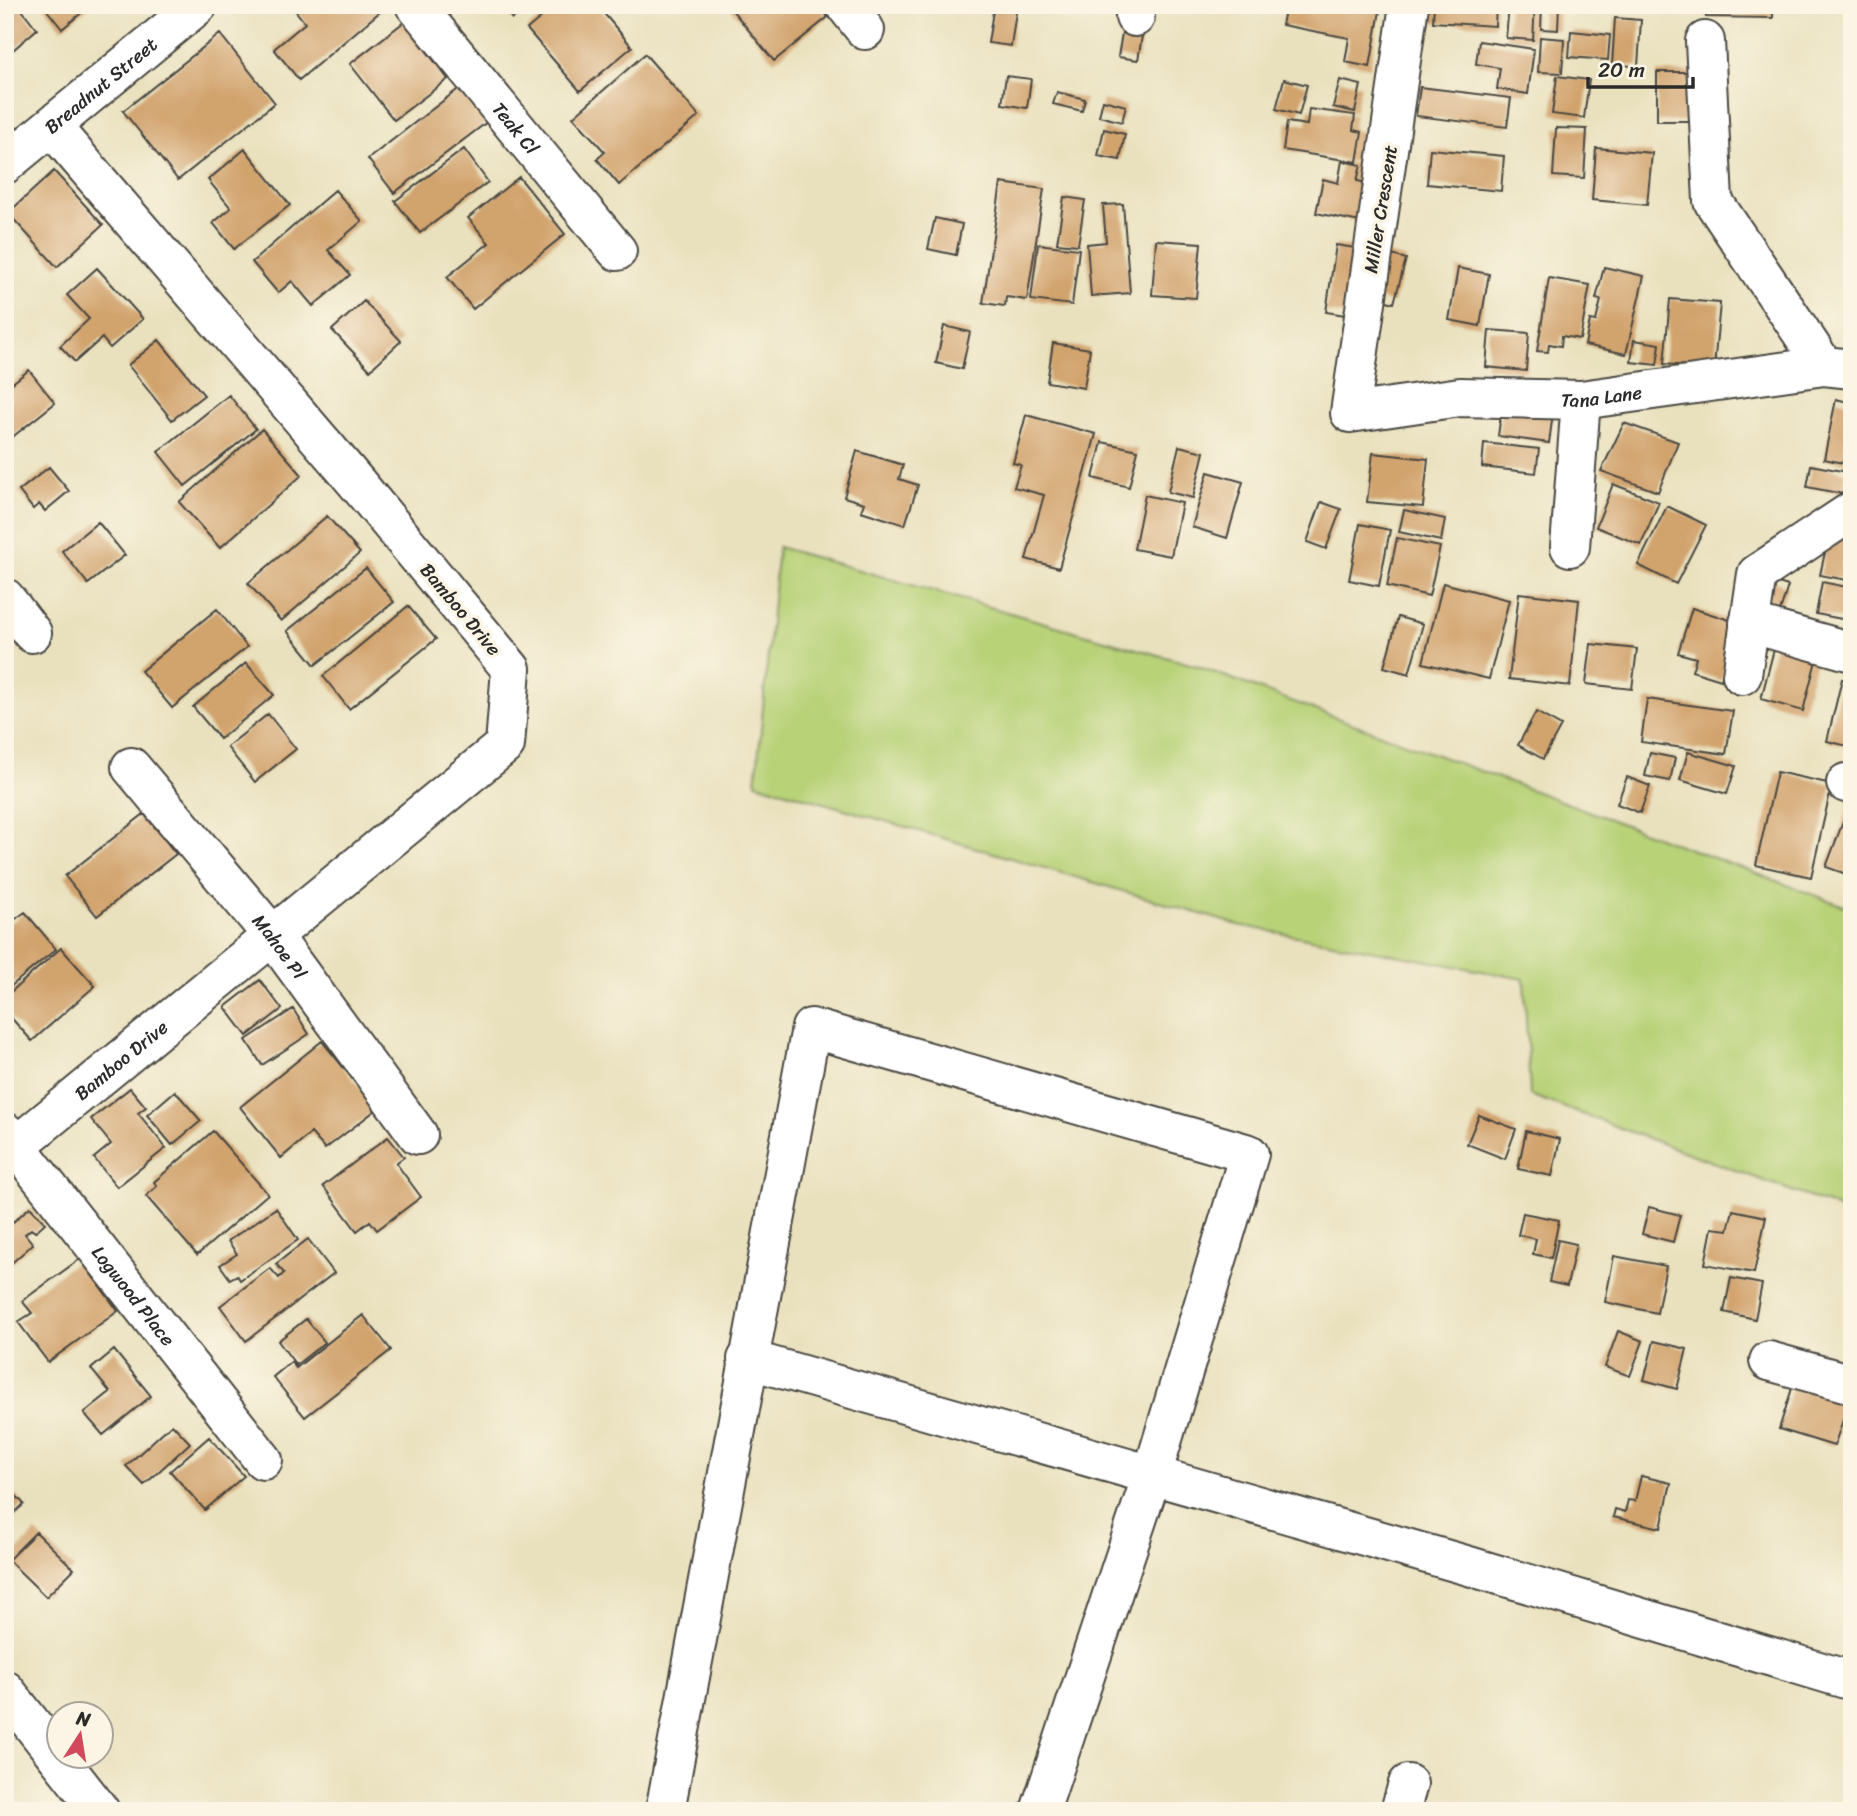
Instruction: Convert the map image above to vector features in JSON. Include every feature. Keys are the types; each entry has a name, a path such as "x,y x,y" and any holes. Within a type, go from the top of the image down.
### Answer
{"street":[{"name":"Breadnut Street","path":"5,164 198,5"},
{"name":"Teak Cl","path":"415,5 617,251"},
{"name":"Miller Crescent","path":"1350,413 1409,5"},
{"path":"1705,41 1713,201 1838,367"},
{"name":"Bamboo Drive","path":"9,1144 505,745 511,668 356,482 52,127"},
{"name":"Tana Lane","path":"1350,413 1460,397 1581,400 1838,367"},
{"path":"1570,547 1581,400"},
{"path":"1742,675 1757,574 1852,511"},
{"path":"5,598 32,633"},
{"path":"1749,623 1852,652"},
{"name":"Mahoe Pl","path":"131,767 272,935 418,1135"},
{"path":"665,1811 747,1359 811,1028 1249,1154 1152,1475 1040,1811"},
{"name":"Logwood Place","path":"9,1144 263,1460"},
{"path":"747,1359 1482,1570 1852,1681"},
{"path":"1769,1361 1852,1384"},
{"path":"5,1690 100,1811"}],"green space":[{"path":"778,547 1197,666 1852,909 1852,1213 1530,1095 1524,979 1238,925 756,783"}],"building":[{"path":"5,5 18,5 37,29 5,57"},
{"path":"43,5 91,5 62,29"},
{"path":"291,5 388,5 299,80 274,49 305,23"},
{"path":"502,5 531,5 512,19"},
{"path":"556,5 597,5 632,47 580,91 527,29"},
{"path":"728,5 818,5 828,17 774,61"},
{"path":"994,5 1017,5 1011,46 988,43"},
{"path":"1286,5 1381,5 1370,67 1345,62 1349,38 1282,25"},
{"path":"1434,5 1496,5 1495,26 1433,22"},
{"path":"1509,5 1535,5 1533,40 1506,38"},
{"path":"1542,5 1559,5 1558,30 1541,29"},
{"path":"1706,5 1773,5 1773,18 1706,17"},
{"path":"1615,18 1641,20 1638,66 1612,65"},
{"path":"404,22 448,79 394,120 350,64"},
{"path":"1571,31 1610,35 1608,60 1569,57"},
{"path":"1122,33 1142,36 1138,60 1118,57"},
{"path":"220,34 275,103 178,180 123,111"},
{"path":"1540,37 1564,39 1562,73 1538,72"},
{"path":"1479,41 1534,49 1528,94 1497,89 1500,68 1476,64"},
{"path":"645,54 699,116 619,185 597,159 605,152 573,117"},
{"path":"1657,72 1695,72 1696,121 1657,121"},
{"path":"1006,76 1031,79 1027,108 1002,104"},
{"path":"1557,76 1589,80 1584,118 1552,114"},
{"path":"1284,79 1307,85 1299,115 1276,109"},
{"path":"1340,80 1361,85 1355,112 1333,107"},
{"path":"461,87 487,122 394,193 368,159"},
{"path":"1420,87 1511,98 1507,127 1416,116"},
{"path":"1057,92 1085,99 1082,111 1053,104"},
{"path":"1103,100 1126,106 1122,122 1099,116"},
{"path":"1309,109 1355,115 1353,130 1362,132 1357,162 1283,150 1287,122 1307,125"},
{"path":"1556,128 1587,129 1584,178 1553,176"},
{"path":"1104,129 1125,134 1120,160 1098,156"},
{"path":"1596,148 1652,153 1647,205 1592,200"},
{"path":"245,149 290,205 234,249 213,223 231,208 208,180"},
{"path":"464,149 488,182 420,233 395,201"},
{"path":"1430,149 1504,156 1501,191 1427,184"},
{"path":"1342,161 1361,165 1357,181 1373,184 1365,223 1316,213 1323,179 1338,183"},
{"path":"54,171 103,225 57,267 8,213"},
{"path":"519,177 565,234 473,309 447,277 489,243 468,218"},
{"path":"1001,183 1044,189 1027,300 1006,297 1005,306 983,303"},
{"path":"335,190 362,221 328,250 350,275 313,306 292,281 278,293 252,262"},
{"path":"1064,197 1085,200 1078,245 1057,243"},
{"path":"1123,204 1130,293 1091,296 1087,244 1106,242 1103,205"},
{"path":"935,218 962,224 956,255 928,249"},
{"path":"1156,240 1201,243 1196,298 1152,295"},
{"path":"1038,244 1079,249 1072,305 1031,300"},
{"path":"1336,245 1368,250 1358,317 1326,312"},
{"path":"1385,253 1406,259 1394,303 1373,297"},
{"path":"1604,267 1644,276 1626,354 1585,345 1590,320 1596,321 1601,300 1596,299"},
{"path":"97,268 143,319 110,348 102,338 75,362 60,346 89,319 67,295"},
{"path":"1458,268 1489,274 1480,326 1449,320"},
{"path":"1549,278 1590,285 1580,339 1562,336 1561,346 1549,344 1548,352 1537,351"},
{"path":"1670,299 1720,303 1714,368 1664,364"},
{"path":"364,301 401,341 370,370 332,330"},
{"path":"944,326 970,332 962,369 936,363"},
{"path":"1489,330 1529,333 1526,371 1486,367"},
{"path":"159,340 204,395 172,420 128,365"},
{"path":"1634,340 1660,344 1657,365 1631,362"},
{"path":"1053,343 1090,349 1084,388 1047,382"},
{"path":"29,370 55,403 5,443 5,405 11,400 5,389"},
{"path":"229,395 256,429 185,486 158,452"},
{"path":"1836,399 1852,403 1852,465 1824,459"},
{"path":"1502,406 1553,413 1549,443 1498,436"},
{"path":"1026,415 1096,434 1059,568 1026,559 1044,495 1014,487 1021,465 1013,463"},
{"path":"1624,423 1678,442 1658,492 1601,471"},
{"path":"262,429 302,475 220,548 179,502"},
{"path":"1102,442 1138,450 1129,487 1093,478"},
{"path":"1484,443 1539,449 1536,473 1482,467"},
{"path":"1179,446 1204,452 1193,498 1168,492"},
{"path":"857,451 903,465 899,479 918,485 905,525 861,511 864,503 844,497"},
{"path":"1373,453 1428,459 1423,507 1367,502"},
{"path":"1811,465 1847,472 1843,494 1807,487"},
{"path":"49,467 69,491 45,511 39,504 33,509 19,491"},
{"path":"1208,472 1243,482 1227,538 1192,527"},
{"path":"1613,484 1659,502 1641,545 1596,527"},
{"path":"1145,495 1182,503 1171,556 1134,549"},
{"path":"1321,502 1341,509 1326,549 1307,542"},
{"path":"1667,506 1706,525 1676,584 1638,565"},
{"path":"1404,510 1445,519 1441,541 1399,532"},
{"path":"327,516 360,553 281,621 248,583"},
{"path":"98,522 125,555 88,584 62,551"},
{"path":"1360,524 1390,530 1379,586 1349,580"},
{"path":"1840,532 1852,535 1852,581 1820,575 1827,543 1837,545"},
{"path":"1397,538 1440,547 1429,596 1387,586"},
{"path":"366,568 394,602 315,665 287,631"},
{"path":"1762,578 1788,586 1778,618 1753,610"},
{"path":"1822,582 1852,588 1852,621 1816,614"},
{"path":"1443,583 1509,600 1489,679 1423,663"},
{"path":"1519,593 1579,600 1570,686 1509,679"},
{"path":"408,606 436,639 349,709 323,676"},
{"path":"1692,608 1739,623 1721,680 1692,671 1696,658 1678,653"},
{"path":"217,609 247,647 172,708 141,671"},
{"path":"1398,617 1423,624 1409,674 1384,667"},
{"path":"1778,634 1820,645 1803,711 1761,699"},
{"path":"1591,644 1637,649 1632,689 1586,684"},
{"path":"246,663 274,695 220,739 193,707"},
{"path":"1842,679 1852,681 1852,747 1827,741"},
{"path":"1647,699 1733,711 1726,754 1641,742"},
{"path":"1536,712 1561,726 1543,759 1518,745"},
{"path":"268,714 296,749 255,782 227,747"},
{"path":"1688,752 1736,766 1727,794 1680,780"},
{"path":"1650,753 1675,758 1670,781 1645,776"},
{"path":"1777,772 1832,784 1811,877 1756,865"},
{"path":"1627,777 1650,786 1640,813 1617,804"},
{"path":"1852,798 1852,876 1826,867"},
{"path":"144,814 176,854 97,916 65,876"},
{"path":"25,912 56,949 5,991 5,927"},
{"path":"61,948 95,986 32,1041 5,1011 5,997"},
{"path":"260,980 282,1009 247,1036 225,1007"},
{"path":"293,1009 309,1034 262,1065 246,1040"},
{"path":"322,1041 377,1109 325,1149 311,1133 281,1158 240,1107"},
{"path":"130,1088 146,1107 138,1113 166,1148 117,1187 94,1158 111,1144 91,1119"},
{"path":"175,1091 201,1121 172,1145 147,1115"},
{"path":"1479,1115 1516,1129 1505,1159 1467,1144"},
{"path":"213,1131 268,1194 197,1255 146,1196 157,1186 154,1182"},
{"path":"1526,1131 1560,1139 1552,1176 1518,1169"},
{"path":"388,1137 404,1157 396,1163 421,1197 377,1230 370,1221 357,1231 323,1186"},
{"path":"30,1207 45,1223 35,1232 31,1229 25,1234 33,1244 5,1269 5,1213 13,1222"},
{"path":"1649,1207 1680,1215 1673,1242 1642,1234"},
{"path":"276,1208 298,1240 240,1280 237,1275 230,1279 220,1265 237,1254 228,1241"},
{"path":"1733,1210 1766,1217 1754,1273 1705,1264 1712,1228 1728,1230"},
{"path":"1523,1213 1559,1220 1551,1258 1533,1254 1536,1239 1518,1235"},
{"path":"308,1239 334,1273 246,1341 220,1306 270,1268 279,1278 284,1273 276,1264"},
{"path":"1558,1240 1576,1244 1567,1286 1549,1282"},
{"path":"1614,1256 1666,1266 1657,1313 1605,1302"},
{"path":"80,1259 118,1311 48,1362 18,1322 32,1313 22,1301"},
{"path":"1731,1278 1762,1284 1755,1319 1724,1312"},
{"path":"363,1315 391,1350 305,1417 273,1377 291,1362 296,1368"},
{"path":"306,1319 325,1342 296,1365 278,1341"},
{"path":"1618,1331 1643,1341 1630,1376 1605,1367"},
{"path":"1654,1341 1687,1349 1677,1389 1644,1380"},
{"path":"114,1350 151,1396 103,1435 84,1413 110,1392 91,1369"},
{"path":"1795,1379 1851,1397 1834,1446 1779,1429"},
{"path":"172,1424 190,1443 144,1485 126,1466"},
{"path":"209,1437 244,1476 205,1510 170,1471"},
{"path":"1641,1476 1671,1483 1661,1528 1613,1517 1615,1509 1625,1512 1628,1500 1635,1501"},
{"path":"5,1484 24,1504 5,1522"},
{"path":"36,1532 74,1569 46,1597 8,1560"}]}
